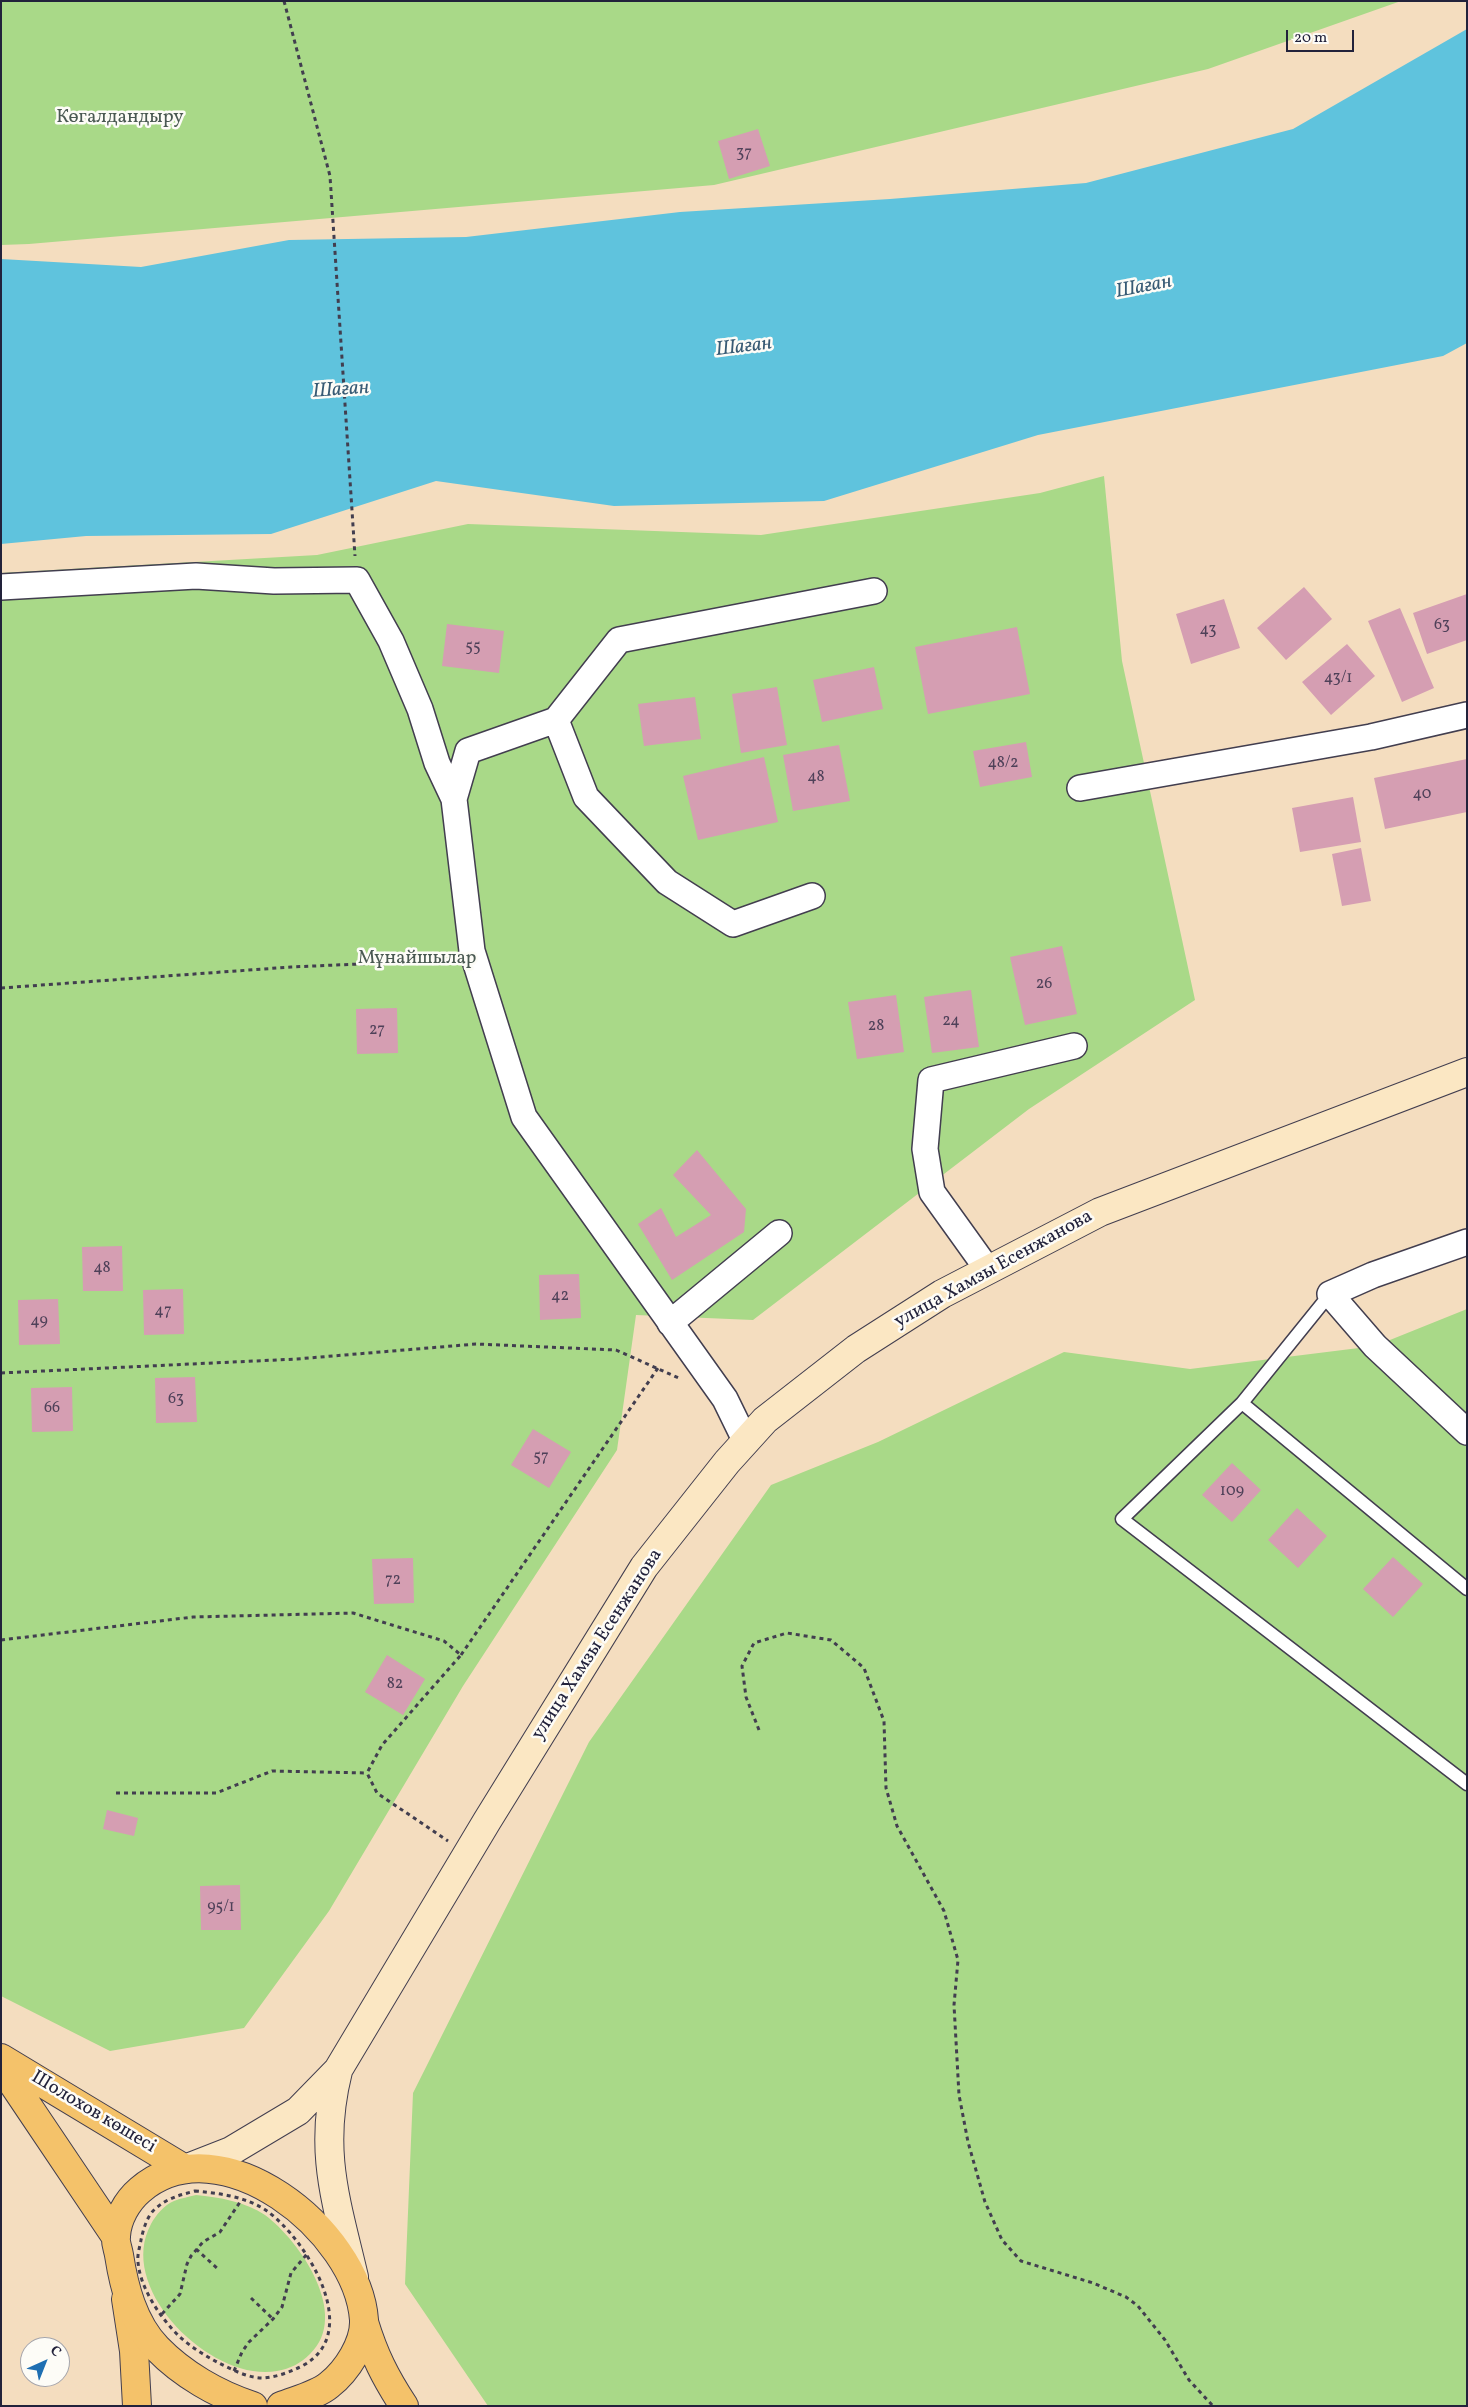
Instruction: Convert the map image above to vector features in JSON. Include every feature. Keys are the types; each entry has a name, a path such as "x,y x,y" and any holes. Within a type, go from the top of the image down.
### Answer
{"main road":[{"name":"Шолохов көшесі","path":"1,2058 184,2169"},
{"name":"Шолохов көшесі","path":"1,2066 116,2237"},
{"path":"137,2406 134,2351 116,2237 120,2219 128,2203 139,2191 154,2180 170,2172 184,2169 216,2170 240,2175 272,2191 302,2213 328,2239 346,2266 362,2311 372,2350 382,2372 404,2406"},
{"path":"123,2281 144,2331 156,2347 204,2384 232,2399 253,2406"},
{"path":"281,2406 328,2386 347,2368 358,2346 362,2311"}],"street":[{"path":"1,586 196,576 274,581 357,580 391,641 420,709 437,763 454,798 474,959 524,1117 725,1399 746,1442"},
{"path":"454,798 468,751 556,720 619,640 874,591"},
{"path":"1080,788 1371,737 1467,715"},
{"path":"556,720 586,797 667,882 733,924 812,896"},
{"path":"988,1270 932,1192 924,1150 931,1080 1074,1046"},
{"name":"улица Хамзы Есенжанова","path":"338,2070 468,1853 644,1567 765,1420 856,1349 942,1294 1100,1212 1467,1072"},
{"path":"670,1323 779,1233"},
{"path":"1467,1242 1373,1275 1330,1294 1375,1346 1467,1432"},
{"path":"184,2169 231,2151 298,2111 319,2092 338,2070"},
{"path":"338,2070 331,2100 328,2130 330,2172 337,2211 362,2311"}],"lane":[{"path":"1330,1294 1242,1403 1122,1520 1467,1784"},
{"path":"1242,1403 1467,1589"}],"path":[{"path":"284,1 330,176 357,580"},
{"path":"1,988 291,967 474,959"},
{"path":"1,1373 297,1359 476,1344 616,1350 683,1380"},
{"path":"367,1773 382,1745 461,1655 658,1368"},
{"path":"1,1640 193,1617 354,1613 444,1641 461,1655"},
{"path":"760,1730 746,1697 742,1666 754,1643 787,1633 831,1640 864,1668 884,1721 886,1788 897,1826 944,1911 958,1960 954,2005 959,2095 968,2142 985,2202 1002,2240 1021,2261 1093,2283 1126,2297 1138,2306 1165,2340 1189,2380 1213,2406"},
{"path":"116,1793 216,1793 272,1771 367,1773"},
{"path":"367,1773 377,1793 468,1853"},
{"path":"196,2191 215,2192 242,2199 266,2210 286,2227 307,2253 318,2271 327,2300 329,2319 322,2349 307,2364 288,2374 262,2378 234,2371 202,2353 179,2336 161,2314 146,2291 138,2262 142,2230 153,2210 172,2197 196,2191"},
{"path":"161,2314 180,2294 187,2264 196,2249 220,2232 242,2199"},
{"path":"196,2249 218,2269"},
{"path":"234,2371 242,2352 249,2342 273,2319 282,2306 291,2273 307,2253"},
{"path":"250,2298 273,2319"}],"green space":[{"name":"Көгалдандыру","path":"1,1 1401,1 1208,69 714,185 1,245"},
{"name":"Мұнайшылар","path":"1104,476 1122,661 1195,1000 1029,1109 753,1320 636,1315 617,1450 463,1686 329,1911 244,2028 110,2051 1,1996 1,573 317,555 468,524 761,535 1040,493"},
{"path":"1467,1309 1467,2406 488,2406 405,2284 413,2093 589,1742 771,1485 878,1442 1064,1352 1190,1369 1375,1346"},
{"path":"196,2195 232,2201 258,2210 279,2227 293,2242 305,2260 316,2280 323,2300 325,2319 321,2338 310,2354 299,2363 277,2371 252,2371 225,2362 200,2347 177,2327 158,2303 146,2276 143,2250 151,2224 155,2217 170,2203"}],"water":[{"name":"Шаған","path":"1467,29 1467,343 1443,356 1038,435 824,501 614,506 436,481 271,534 86,536 1,544 1,259 141,267 289,240 466,237 680,212 890,199 1086,183 1293,129"}],"building":[{"path":"758,129 770,166 729,179 718,141"},
{"path":"1304,587 1332,619 1286,660 1257,628"},
{"path":"1467,594 1467,640 1427,654 1413,613"},
{"path":"1224,599 1240,648 1191,664 1176,614"},
{"path":"1400,608 1434,688 1402,702 1368,621"},
{"path":"447,624 504,631 499,673 442,666"},
{"path":"1017,627 1030,694 928,714 915,647"},
{"path":"1347,644 1375,676 1331,715 1302,682"},
{"path":"874,667 883,709 822,722 813,680"},
{"path":"777,687 787,745 741,753 732,694"},
{"path":"695,697 701,739 644,746 638,704"},
{"path":"1026,742 1032,777 980,787 973,751"},
{"path":"839,745 850,801 793,811 783,755"},
{"path":"764,757 778,822 698,840 683,776"},
{"path":"1467,759 1467,812 1385,829 1374,778"},
{"path":"1353,797 1361,842 1300,852 1292,808"},
{"path":"1361,848 1371,901 1342,906 1332,854"},
{"path":"1062,946 1077,1014 1025,1025 1010,957"},
{"path":"971,990 979,1047 932,1053 924,997"},
{"path":"896,995 904,1052 857,1059 848,1002"},
{"path":"397,1008 398,1053 357,1054 356,1009"},
{"path":"697,1150 746,1209 744,1232 672,1280 638,1224 661,1208 676,1237 711,1215 673,1175"},
{"path":"122,1246 123,1291 83,1291 82,1247"},
{"path":"579,1274 581,1318 540,1320 539,1275"},
{"path":"183,1289 184,1334 144,1335 143,1290"},
{"path":"58,1299 60,1344 19,1345 18,1300"},
{"path":"195,1377 197,1422 156,1423 155,1378"},
{"path":"72,1387 73,1431 32,1432 31,1388"},
{"path":"533,1429 571,1452 549,1488 511,1465"},
{"path":"1232,1463 1261,1490 1232,1522 1202,1495"},
{"path":"1297,1508 1327,1536 1298,1568 1268,1540"},
{"path":"1393,1557 1423,1584 1393,1617 1363,1589"},
{"path":"413,1558 414,1603 374,1604 372,1559"},
{"path":"387,1655 425,1679 403,1715 365,1692"},
{"path":"107,1810 138,1818 134,1836 103,1829"},
{"path":"240,1885 241,1930 201,1930 200,1886"}]}
